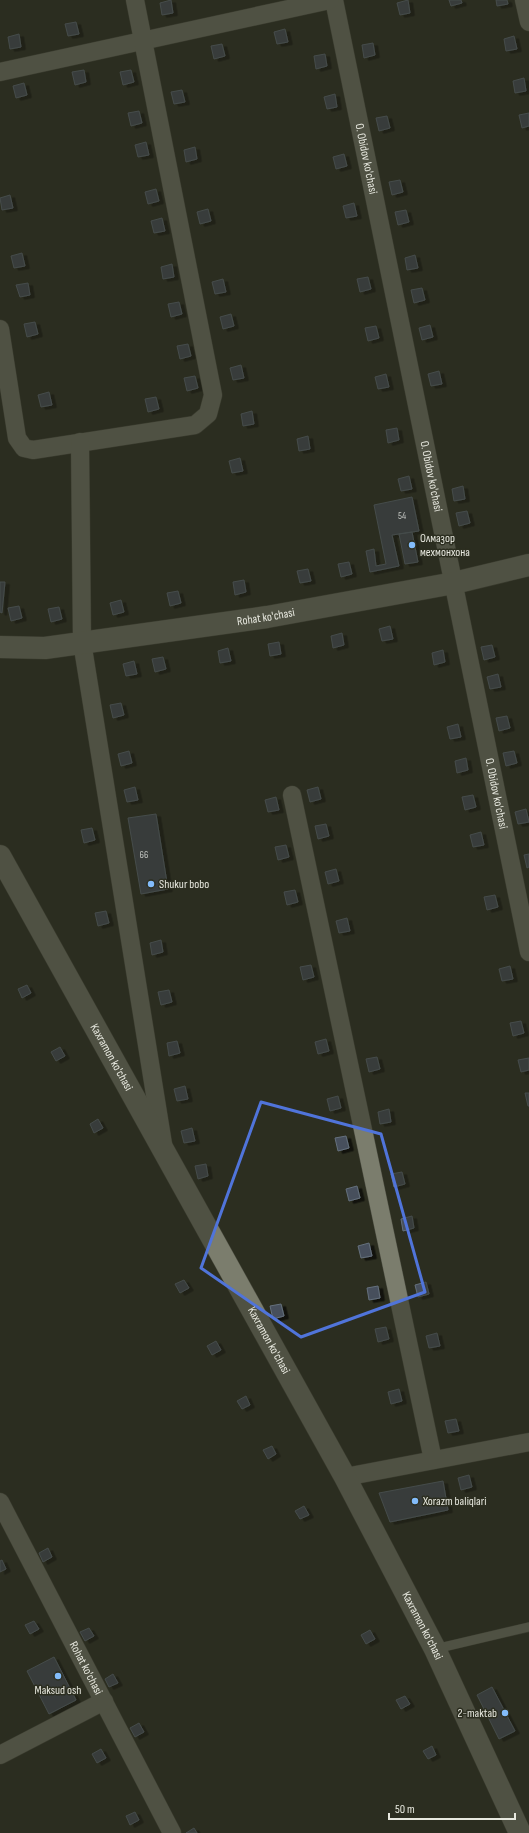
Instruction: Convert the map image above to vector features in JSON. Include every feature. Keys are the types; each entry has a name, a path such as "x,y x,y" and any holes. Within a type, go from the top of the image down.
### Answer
{"street":[{"path":"0,329 17,438 24,448 33,450 195,425 208,414 213,395 135,0"},
{"path":"0,72 330,0"},
{"name":"O. Obidov ko'chasi","path":"334,0 529,952"},
{"path":"524,0 529,22"},
{"path":"80,442 82,642 164,1151"},
{"name":"Rohat ko'chasi","path":"0,647 45,648 267,617 454,583 529,565"},
{"path":"292,795 433,1460"},
{"name":"Kaxramon ko'chasi","path":"1,858 345,1477 435,1649 520,1833"},
{"path":"345,1477 529,1442"},
{"name":"Rohat ko'chasi","path":"0,1502 172,1833"},
{"path":"0,1755 104,1701"}],"lane":[{"path":"435,1649 529,1627"}],"highlighted area":[{"path":"261,1102 381,1134 425,1292 301,1337 201,1268"}],"building":[{"path":"171,0 173,13 162,15 160,3"},
{"path":"408,0 410,13 400,15 397,3"},
{"path":"449,0 461,0 462,3 451,6"},
{"path":"496,0 507,0 508,4 497,6"},
{"path":"76,22 79,34 68,36 65,24"},
{"path":"285,29 288,42 277,44 274,32"},
{"path":"19,34 21,47 10,49 8,37"},
{"path":"514,36 517,49 506,51 504,39"},
{"path":"373,43 375,55 364,58 362,45"},
{"path":"222,44 225,56 214,59 211,46"},
{"path":"325,54 327,66 316,69 314,56"},
{"path":"84,70 86,82 75,85 72,72"},
{"path":"131,70 134,82 123,85 120,72"},
{"path":"524,78 526,91 515,93 513,81"},
{"path":"24,83 27,95 16,98 13,86"},
{"path":"182,90 185,102 174,104 171,92"},
{"path":"335,94 337,107 327,109 324,97"},
{"path":"139,111 142,123 131,126 128,113"},
{"path":"529,113 529,126 522,128 519,115"},
{"path":"387,116 390,128 379,131 376,118"},
{"path":"146,142 149,155 138,157 135,145"},
{"path":"195,147 197,159 186,162 184,150"},
{"path":"344,154 347,166 336,169 333,157"},
{"path":"400,180 403,192 392,195 389,182"},
{"path":"156,189 159,201 148,204 145,192"},
{"path":"10,195 13,208 2,210 0,198"},
{"path":"354,203 357,216 346,218 343,206"},
{"path":"208,209 211,221 200,224 197,212"},
{"path":"406,210 409,222 398,225 395,212"},
{"path":"162,218 165,231 154,233 151,221"},
{"path":"22,253 25,266 14,268 11,256"},
{"path":"415,255 418,268 407,270 405,258"},
{"path":"172,264 174,277 163,279 161,267"},
{"path":"368,277 371,289 360,292 357,279"},
{"path":"223,279 226,292 215,294 212,282"},
{"path":"28,283 30,295 20,297 16,285"},
{"path":"422,288 425,300 414,303 411,290"},
{"path":"179,302 182,314 171,317 168,304"},
{"path":"231,314 234,326 223,329 220,317"},
{"path":"35,322 38,334 27,337 24,324"},
{"path":"430,325 433,337 422,340 419,328"},
{"path":"376,326 379,338 368,341 365,328"},
{"path":"188,344 191,356 180,359 177,346"},
{"path":"241,365 244,378 233,380 230,368"},
{"path":"439,371 442,384 431,386 428,374"},
{"path":"386,374 389,387 378,389 375,377"},
{"path":"195,376 198,388 187,391 184,378"},
{"path":"49,392 52,405 41,407 38,395"},
{"path":"156,397 159,409 148,412 145,399"},
{"path":"252,411 254,424 243,426 241,414"},
{"path":"397,428 399,440 388,443 386,430"},
{"path":"308,436 310,449 299,451 297,439"},
{"path":"240,458 243,471 232,473 229,461"},
{"path":"409,476 412,489 401,491 398,479"},
{"path":"463,486 465,499 454,501 452,489"},
{"path":"412,497 419,531 392,535 399,566 370,572 366,551 374,549 376,566 386,564 374,505"},
{"path":"467,511 470,523 459,526 456,513"},
{"path":"412,532 418,562 405,564 399,534"},
{"path":"349,562 352,574 341,577 338,564"},
{"path":"308,569 311,581 300,583 297,571"},
{"path":"244,580 246,592 235,595 233,582"},
{"path":"0,582 5,582 2,613 0,612"},
{"path":"178,591 181,603 170,606 167,593"},
{"path":"121,600 124,612 113,615 110,603"},
{"path":"19,606 22,618 11,621 8,608"},
{"path":"59,607 62,619 51,622 48,609"},
{"path":"390,626 393,639 382,641 379,629"},
{"path":"342,633 344,645 333,648 331,636"},
{"path":"279,642 281,654 270,656 268,644"},
{"path":"492,645 495,657 484,660 481,647"},
{"path":"228,648 231,661 220,663 218,651"},
{"path":"443,650 445,662 434,665 432,653"},
{"path":"163,657 166,669 155,672 152,659"},
{"path":"134,661 137,674 126,676 123,664"},
{"path":"498,674 501,687 490,689 487,677"},
{"path":"121,703 124,715 113,718 110,705"},
{"path":"507,716 510,728 499,731 496,718"},
{"path":"458,724 461,737 450,739 447,727"},
{"path":"129,751 132,763 121,766 118,754"},
{"path":"514,751 517,763 506,766 503,753"},
{"path":"466,758 468,770 457,773 455,761"},
{"path":"135,787 138,800 127,802 124,790"},
{"path":"318,787 321,799 310,802 307,790"},
{"path":"473,795 476,807 465,810 462,797"},
{"path":"276,797 279,810 268,812 265,800"},
{"path":"526,809 529,822 518,824 515,812"},
{"path":"156,814 168,889 141,894 128,818"},
{"path":"326,824 329,836 318,839 315,826"},
{"path":"92,828 95,840 84,843 81,830"},
{"path":"481,832 484,845 473,847 470,835"},
{"path":"286,845 289,857 278,860 275,847"},
{"path":"529,854 529,867 527,868 524,855"},
{"path":"336,869 339,881 328,884 325,872"},
{"path":"295,890 298,902 287,905 284,892"},
{"path":"495,895 498,907 487,910 484,897"},
{"path":"106,911 109,923 98,926 95,913"},
{"path":"347,918 350,931 339,933 336,921"},
{"path":"161,940 163,952 152,955 150,943"},
{"path":"311,965 314,977 303,980 300,967"},
{"path":"510,966 513,979 502,981 499,969"},
{"path":"27,985 31,993 22,998 18,989"},
{"path":"169,990 172,1002 161,1005 158,992"},
{"path":"521,1021 524,1033 513,1036 510,1023"},
{"path":"326,1039 329,1051 318,1054 315,1042"},
{"path":"177,1041 180,1053 169,1056 167,1043"},
{"path":"60,1047 65,1056 56,1061 51,1052"},
{"path":"377,1057 380,1069 369,1072 366,1059"},
{"path":"529,1058 529,1070 521,1072 518,1060"},
{"path":"185,1086 188,1099 177,1101 174,1089"},
{"path":"525,1093 529,1093 529,1106 528,1106"},
{"path":"338,1096 341,1108 330,1111 327,1099"},
{"path":"389,1109 391,1122 380,1124 378,1112"},
{"path":"98,1119 103,1128 94,1133 90,1124"},
{"path":"192,1128 195,1141 184,1143 181,1131"},
{"path":"346,1136 349,1148 338,1151 335,1138"},
{"path":"206,1164 208,1176 198,1179 195,1166"},
{"path":"402,1172 405,1184 394,1187 391,1174"},
{"path":"357,1186 360,1198 349,1201 346,1189"},
{"path":"412,1216 414,1228 403,1231 401,1219"},
{"path":"369,1243 372,1256 361,1258 358,1246"},
{"path":"184,1280 189,1288 180,1293 175,1284"},
{"path":"426,1282 429,1294 418,1297 415,1285"},
{"path":"378,1286 380,1298 369,1300 367,1288"},
{"path":"281,1304 284,1316 273,1319 270,1306"},
{"path":"386,1327 389,1339 378,1342 375,1329"},
{"path":"437,1333 440,1346 429,1348 426,1336"},
{"path":"216,1341 221,1350 212,1355 207,1346"},
{"path":"399,1389 402,1401 391,1404 388,1392"},
{"path":"246,1396 250,1405 242,1409 237,1401"},
{"path":"456,1419 459,1431 448,1433 445,1421"},
{"path":"272,1446 276,1454 268,1459 263,1450"},
{"path":"469,1475 472,1487 461,1490 458,1478"},
{"name":"Xorazm baliqlari","path":"443,1481 448,1510 390,1522 379,1493"},
{"path":"304,1506 309,1515 300,1519 295,1511"},
{"path":"48,1548 52,1557 43,1562 39,1553"},
{"path":"2,1560 6,1569 0,1572 0,1561"},
{"path":"34,1621 39,1629 30,1634 25,1625"},
{"path":"89,1628 94,1636 85,1641 80,1632"},
{"path":"370,1630 375,1639 366,1644 361,1635"},
{"path":"54,1657 76,1700 49,1714 27,1671"},
{"path":"113,1674 118,1683 109,1687 105,1679"},
{"path":"492,1687 515,1731 499,1739 477,1695"},
{"path":"405,1696 410,1704 401,1709 396,1700"},
{"path":"139,1723 144,1732 135,1737 130,1728"},
{"path":"432,1746 436,1755 428,1759 423,1751"},
{"path":"101,1749 106,1758 97,1763 92,1754"},
{"path":"135,1812 139,1820 130,1825 126,1816"},
{"path":"194,1828 197,1833 186,1833"}],"place":[{"name":"Олмазор мехмонхона","path":"412,545"},
{"name":"Shukur bobo","path":"151,884"},
{"name":"Xorazm baliqlari","path":"415,1501"},
{"name":"Maksud osh","path":"58,1676"},
{"name":"2-maktab","path":"505,1713"}]}
